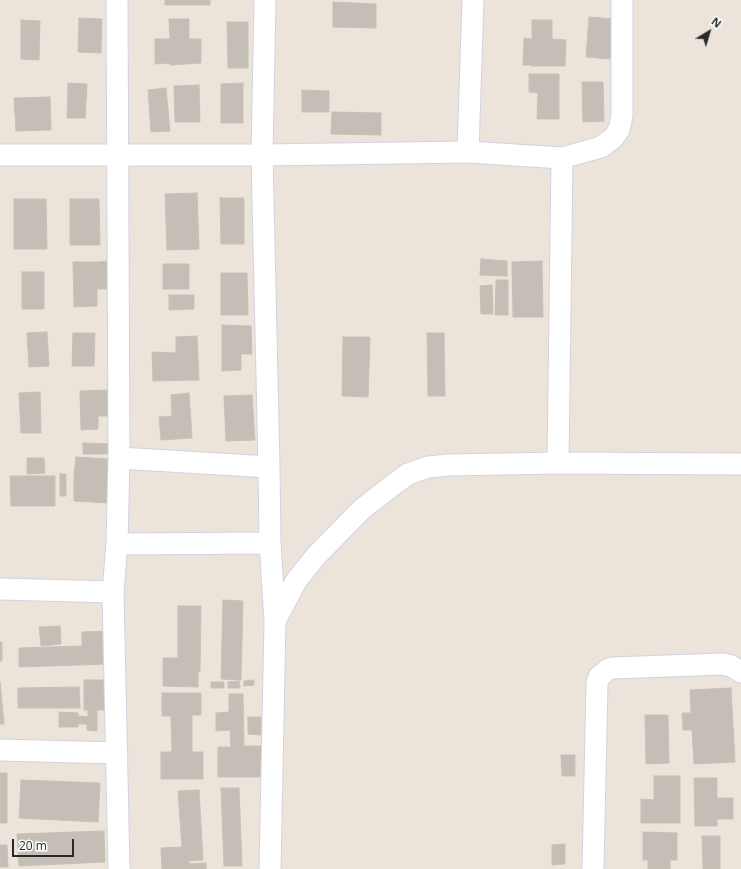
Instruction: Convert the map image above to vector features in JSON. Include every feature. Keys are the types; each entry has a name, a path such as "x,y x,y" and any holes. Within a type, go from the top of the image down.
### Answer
{"street":[{"path":"117,0 119,458 117,544 113,592 119,869"},
{"path":"265,0 262,155 270,543 275,621 270,869"},
{"path":"468,152 473,0"},
{"path":"0,155 262,155 468,152 562,158 602,147 613,138 619,130 622,116 622,0"},
{"path":"558,463 562,158"},
{"path":"119,458 269,467"},
{"path":"275,621 296,581 316,556 362,509 408,474 428,467 449,465 558,463 741,464"},
{"path":"117,544 270,543"},
{"path":"0,589 113,592"},
{"path":"593,869 597,683 599,677 607,670 612,668 636,667 723,664 731,666 741,672"},
{"path":"0,750 117,752"}],"building":[{"path":"165,0 210,0 210,5 165,5"},
{"path":"333,2 376,4 376,28 333,27"},
{"path":"589,17 614,19 610,59 586,57"},
{"path":"79,18 102,19 101,53 78,52"},
{"path":"169,19 189,19 189,39 201,39 201,63 170,65 170,63 155,64 155,39 170,39"},
{"path":"21,20 40,21 39,60 21,59"},
{"path":"532,20 552,20 552,39 566,40 565,66 523,65 524,38 532,39"},
{"path":"227,22 248,22 248,68 228,68"},
{"path":"529,74 559,74 559,119 537,119 538,93 529,92"},
{"path":"582,82 603,82 604,121 583,122"},
{"path":"68,83 87,84 85,118 67,118"},
{"path":"243,83 243,123 221,123 221,84"},
{"path":"199,85 200,122 175,122 174,86"},
{"path":"166,88 170,131 151,132 148,90"},
{"path":"302,90 329,91 329,112 302,112"},
{"path":"50,97 51,130 16,131 14,98"},
{"path":"332,112 381,113 381,135 331,134"},
{"path":"197,193 199,249 167,250 165,194"},
{"path":"220,198 244,198 244,244 221,244"},
{"path":"14,199 46,199 47,249 14,249"},
{"path":"70,199 99,199 100,245 70,245"},
{"path":"481,259 507,261 507,276 480,275"},
{"path":"109,261 111,289 97,289 97,262"},
{"path":"542,261 543,317 513,317 512,262"},
{"path":"73,262 97,262 97,306 74,307"},
{"path":"163,264 189,264 189,289 163,289"},
{"path":"22,272 44,272 44,309 22,309"},
{"path":"221,273 247,273 248,315 221,315"},
{"path":"496,280 508,280 508,315 495,315"},
{"path":"492,285 493,314 481,314 480,286"},
{"path":"169,295 194,295 194,309 169,310"},
{"path":"222,325 251,326 252,354 241,354 241,370 222,371"},
{"path":"47,332 49,366 29,367 27,333"},
{"path":"73,333 95,333 94,366 72,366"},
{"path":"427,333 444,333 445,396 428,396"},
{"path":"197,336 199,380 153,381 152,352 176,353 176,337"},
{"path":"343,337 370,337 368,397 342,396"},
{"path":"110,390 109,416 98,416 98,429 81,430 80,391"},
{"path":"40,392 41,433 21,433 19,393"},
{"path":"189,393 192,438 161,440 159,417 172,416 171,395"},
{"path":"252,395 255,440 226,441 224,396"},
{"path":"83,443 117,444 117,454 83,454"},
{"path":"76,457 109,459 110,503 74,501"},
{"path":"27,458 44,458 45,473 27,474"},
{"path":"60,474 66,474 66,496 60,496"},
{"path":"10,476 55,476 55,506 11,506"},
{"path":"223,600 243,601 241,680 221,679"},
{"path":"178,606 201,606 200,672 198,672 198,687 163,686 163,658 178,658"},
{"path":"60,626 61,644 41,646 39,627"},
{"path":"108,631 109,664 19,667 19,648 82,646 82,632"},
{"path":"0,642 2,642 2,661 0,661"},
{"path":"84,680 107,680 107,710 97,710 97,731 87,730 87,724 78,724 78,727 59,727 59,712 78,713 78,716 88,717 88,710 84,710"},
{"path":"254,680 254,685 244,686 244,681"},
{"path":"239,681 240,688 228,688 228,682"},
{"path":"0,682 4,724 0,724"},
{"path":"211,682 224,682 224,688 211,688"},
{"path":"79,687 80,708 18,708 18,688"},
{"path":"731,688 735,762 694,764 692,730 683,730 682,713 691,713 690,690"},
{"path":"162,693 201,693 201,715 192,715 192,752 203,752 203,779 161,779 161,752 172,752 171,716 162,716"},
{"path":"229,694 243,694 244,746 261,746 261,777 218,777 218,747 231,747 230,730 216,731 216,713 229,712"},
{"path":"645,715 668,715 669,763 646,764"},
{"path":"248,717 261,717 261,735 248,734"},
{"path":"561,755 575,755 575,776 562,776"},
{"path":"0,773 7,773 7,823 0,823"},
{"path":"654,776 680,776 680,823 641,823 641,799 654,800"},
{"path":"694,778 717,778 717,798 733,798 733,819 717,819 717,826 695,826"},
{"path":"21,780 100,783 98,822 19,818"},
{"path":"221,788 239,788 242,866 224,866"},
{"path":"199,790 203,860 189,861 189,864 206,863 206,869 162,869 161,848 182,847 178,791"},
{"path":"104,831 105,862 19,866 17,834"},
{"path":"643,832 677,833 677,860 670,860 670,869 648,869 648,860 643,860"},
{"path":"702,836 720,836 720,869 703,869"},
{"path":"565,844 565,864 552,865 552,845"},
{"path":"0,845 7,845 8,867 0,867"}]}
